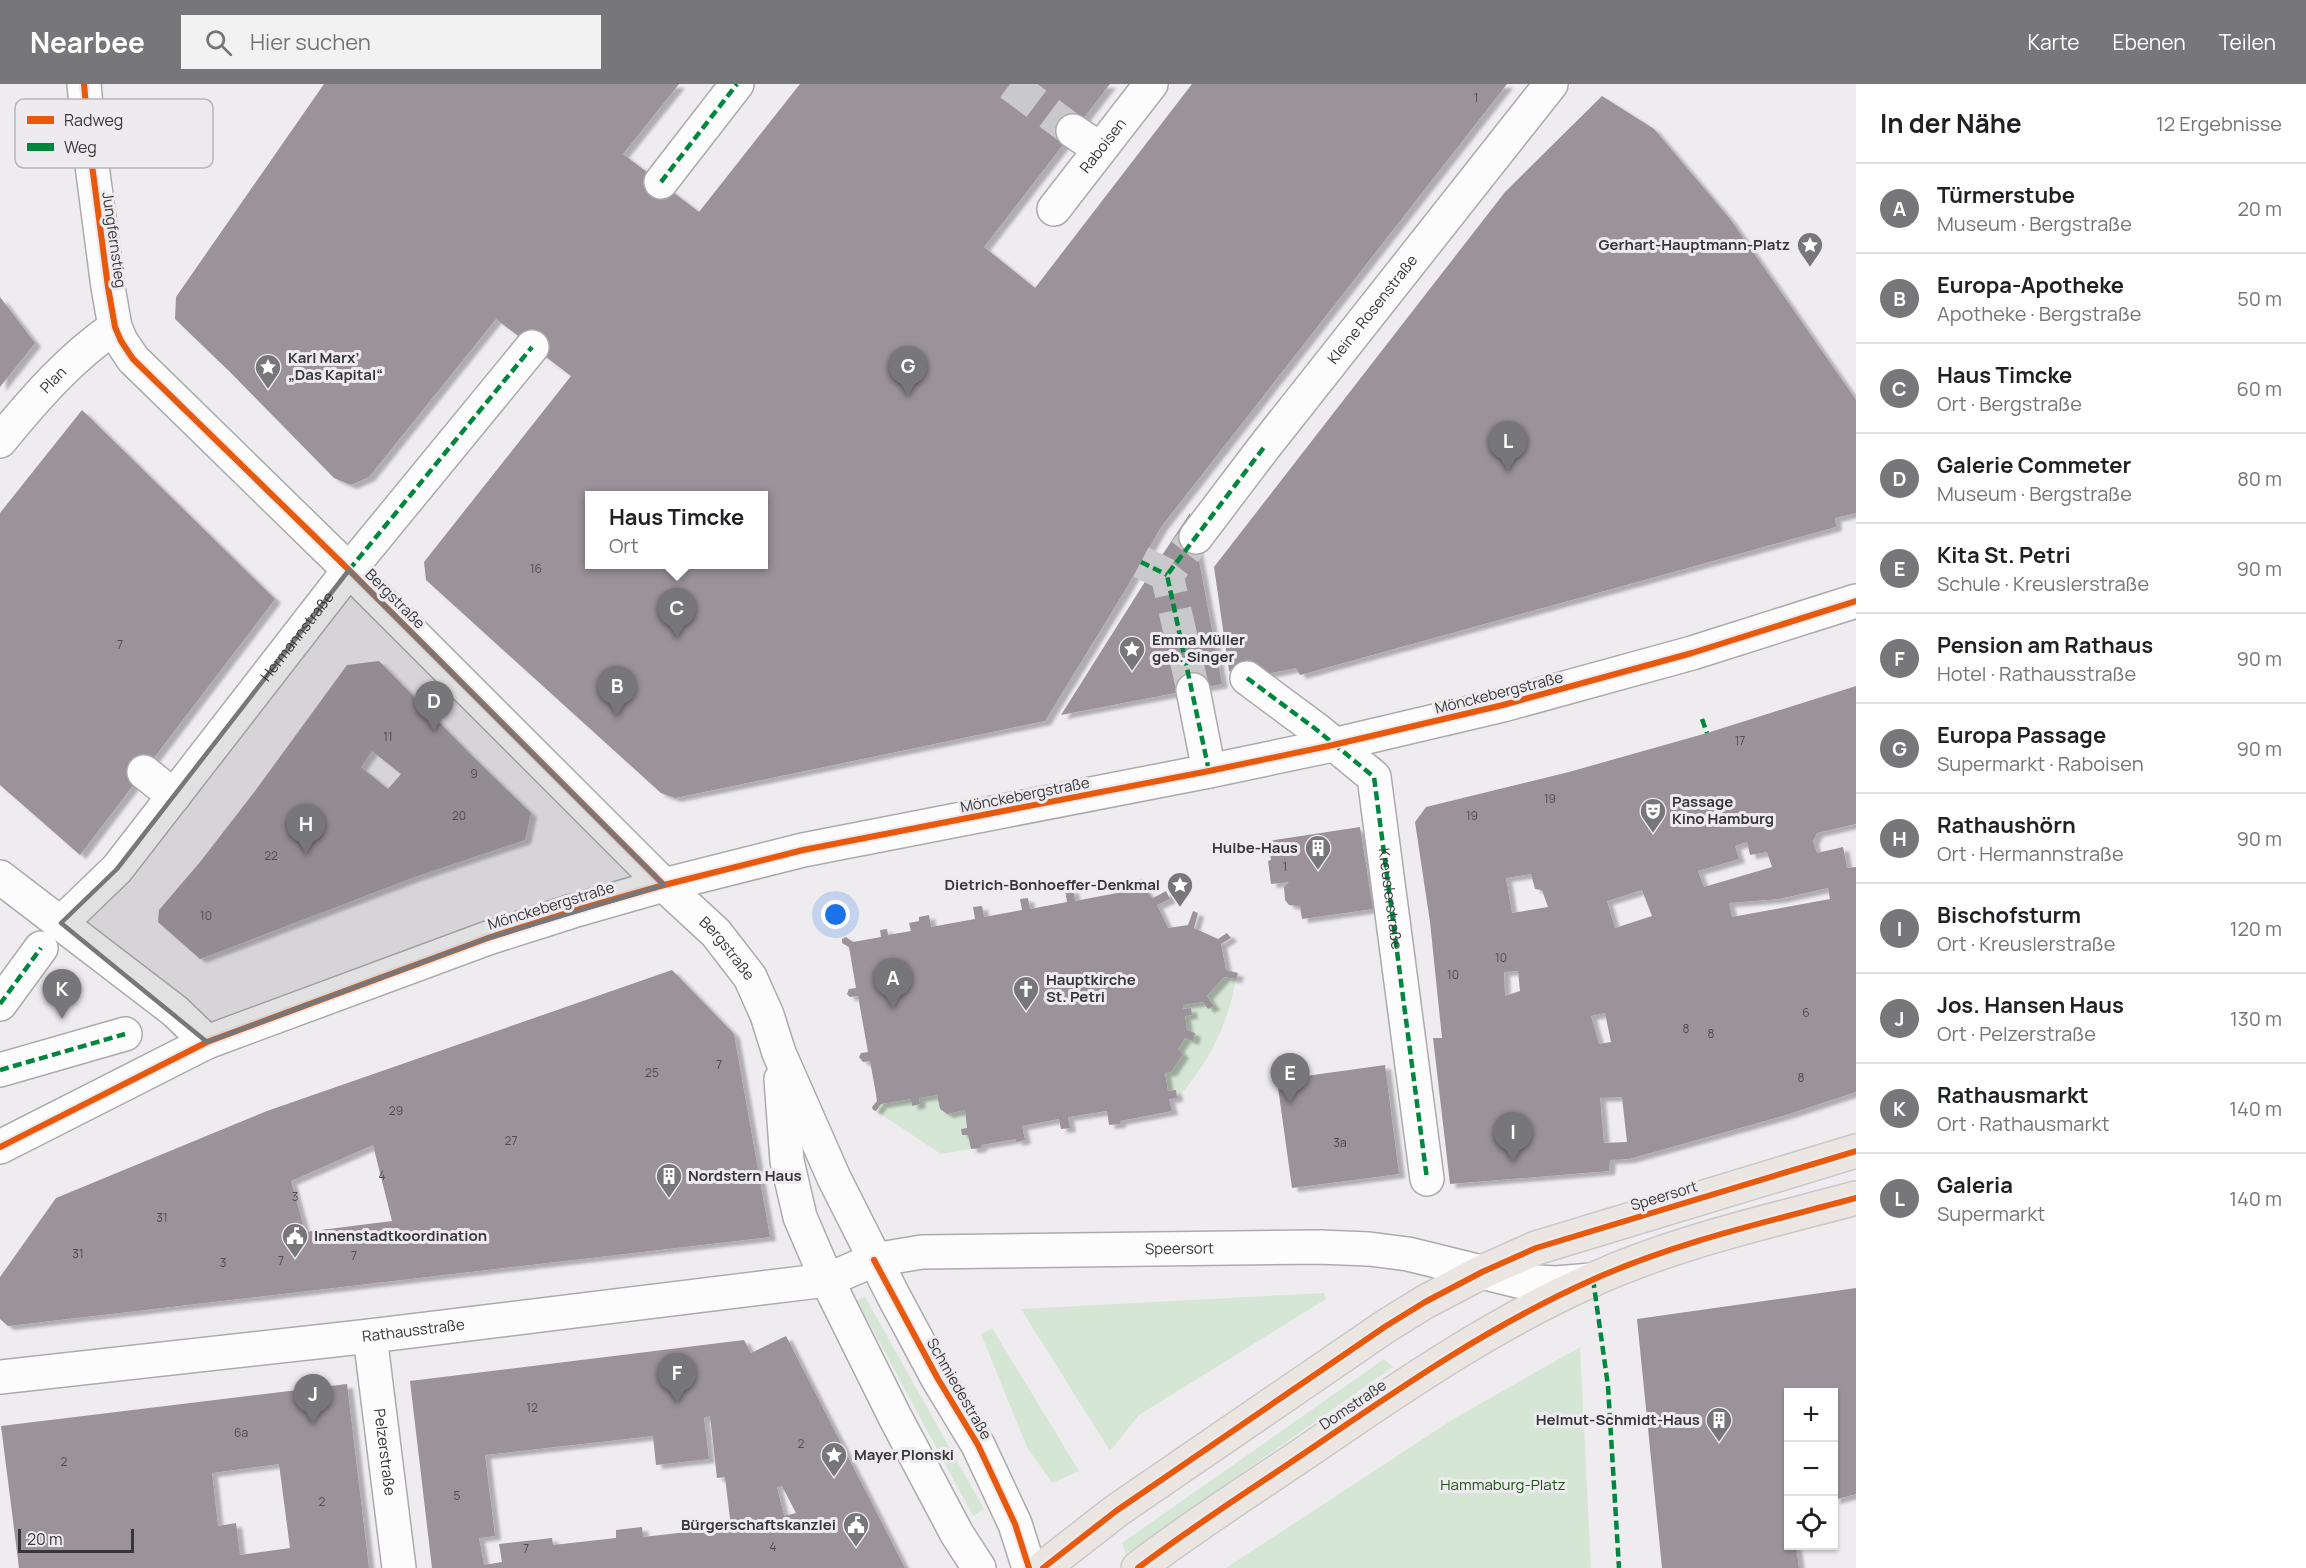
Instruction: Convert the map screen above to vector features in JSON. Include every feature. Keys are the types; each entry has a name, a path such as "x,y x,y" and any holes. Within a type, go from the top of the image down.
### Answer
{"main road":[{"name":"Speersort","path":"1482,1272 1536,1248 1856,1151"},
{"name":"Speersort","path":"1593,1280 1713,1236 1856,1198"},
{"path":"1043,1568 1116,1511 1386,1326 1482,1272"},
{"name":"Domstraße","path":"1149,1563 1428,1369 1492,1329 1593,1280"}],"street":[{"name":"Jungfernstieg","path":"84,84 86,99"},
{"path":"661,182 737,84"},
{"name":"Raboisen","path":"1054,209 1151,84"},
{"name":"Kleine Rosenstraße","path":"1196,537 1265,446 1551,84"},
{"path":"1073,131 1100,149"},
{"name":"Jungfernstieg","path":"93,168 115,327"},
{"name":"Plan","path":"0,441 71,362 89,345 115,327"},
{"name":"Bergstraße","path":"115,327 133,359 349,570 664,885 716,933 750,977 767,1015 778,1053 874,1260"},
{"name":"Hermannstraße","path":"61,923 117,869 349,570 532,347"},
{"name":"Mönckebergstraße","path":"0,1147 207,1042 488,938 573,911 664,885 803,850 1333,745 1604,679 1743,638 1856,601"},
{"name":"Kreuslerstraße","path":"1247,678 1374,777 1427,1179"},
{"path":"1192,690 1209,771"},
{"path":"144,772 174,796"},
{"path":"0,877 175,1011 207,1042"},
{"path":"0,1004 40,948"},
{"path":"0,1070 124,1034"},
{"name":"Bergstraße","path":"778,1053 792,1188 800,1217 827,1280"},
{"name":"Speersort","path":"827,1280 874,1260 913,1253 959,1250 1319,1247 1369,1249 1408,1254 1518,1281 1556,1283 1593,1280"},
{"name":"Schmiedestraße","path":"874,1260 938,1379 978,1444 1015,1524 1029,1568"},
{"path":"827,1280 895,1417 957,1534 980,1568"},
{"name":"Rathausstraße","path":"0,1377 370,1336 827,1280"},
{"name":"Pelzerstraße","path":"370,1336 399,1568"}],"highlighted area":[{"path":"349,570 664,885 488,938 207,1042 61,923 117,869"}],"green space":[{"path":"1224,977 1236,979 1228,1012 1216,1043 1199,1071 1177,1098 1175,1090 1168,1091 1165,1073 1171,1072 1183,1054 1178,1049 1185,1038 1193,1040 1195,1033 1187,1030 1185,1016 1191,1008 1183,1009 1183,1005 1203,1002 1208,1009 1214,1006 1207,996"},
{"path":"937,1095 940,1109 947,1113 965,1110 967,1128 961,1130 962,1135 968,1135 971,1149 941,1154 876,1111 881,1104 911,1099 912,1106 920,1104 919,1098"},
{"path":"1324,1293 1326,1299 1139,1415 1110,1451 1021,1309"},
{"path":"865,1297 984,1509 973,1516 857,1300"},
{"path":"992,1328 1079,1471 1052,1483 1027,1447 981,1334"},
{"name":"Hammaburg-Platz","path":"1580,1347 1591,1568 1226,1568 1455,1418"},
{"path":"1384,1359 1393,1367 1126,1554 1122,1543"}],"building":[{"path":"324,84 679,84 623,154 699,212 800,84 1110,84 984,247 1035,288 1192,84 1507,84 1161,527 1045,721 675,798 661,793 426,580 424,562 571,376 496,319 369,477 351,485 334,478 175,319 176,297"},
{"path":"1602,96 1654,129 1730,219 1856,400 1856,513 1835,518 1836,527 1300,675 1296,668 1247,678 1229,671 1214,567 1505,192"},
{"path":"0,297 35,343 0,387"},
{"path":"82,410 275,599 80,855 0,785 0,513"},
{"path":"1190,513 1222,684 1061,715 1153,569"},
{"path":"379,661 531,813 525,840 415,877 200,959 158,922 159,910 255,791 347,665","holes":["372,751 401,774 388,789 361,767"]},
{"path":"1856,686 1856,824 1817,833 1813,841 1817,853 1843,847 1847,868 1856,867 1856,1092 1786,1115 1629,1159 1610,1160 1609,1171 1450,1184 1433,1038 1442,1038 1430,922 1415,822 1426,807 1569,772 1707,733","holes":["1747,842 1750,855 1767,852 1772,867 1704,887 1698,871 1739,859 1735,846","1531,874 1535,889 1542,890 1548,907 1512,913 1506,878","1828,888 1830,899 1732,917 1729,903 1779,899","1642,890 1652,916 1615,928 1607,901","1518,971 1520,991 1505,996 1504,972","1605,1013 1611,1042 1599,1044 1591,1016","1622,1097 1627,1142 1604,1143 1600,1098"]},
{"name":"Hulbe-Haus","path":"1360,827 1373,909 1302,919 1300,906 1289,905 1285,900 1284,887 1289,882 1271,884 1268,841"},
{"name":"Hauptkirche St. Petri","path":"1140,879 1147,881 1145,890 1153,898 1166,891 1170,899 1157,905 1168,928 1188,925 1193,911 1198,913 1194,928 1218,939 1227,933 1231,938 1221,944 1226,970 1238,973 1236,979 1224,977 1207,996 1214,1006 1208,1009 1203,1002 1183,1005 1183,1009 1191,1008 1192,1015 1185,1016 1187,1030 1195,1033 1193,1041 1185,1038 1178,1049 1183,1054 1171,1072 1165,1073 1168,1091 1176,1090 1177,1098 1169,1099 1172,1111 1109,1125 1107,1111 1068,1117 1070,1128 1061,1129 1059,1119 1022,1126 1025,1140 1016,1142 1016,1139 971,1149 968,1135 962,1135 961,1129 967,1128 965,1110 947,1114 940,1109 937,1095 919,1098 920,1104 912,1106 911,1099 881,1104 876,1111 873,1110 872,1107 877,1101 876,1094 870,1061 863,1062 859,1057 861,1053 868,1052 858,996 850,997 847,994 849,989 856,988 849,947 842,943 842,939 846,937 853,942 881,937 880,930 887,929 888,935 911,931 909,923 919,921 919,917 929,915 931,927 975,919 973,907 982,906 984,917 1022,910 1020,899 1028,898 1030,909 1067,902 1065,890 1073,889 1075,901 1117,893 1115,881 1123,880 1124,891 1138,889"},
{"path":"672,970 734,1034 770,1237 8,1326 0,1319 0,1277 56,1198 267,1111","holes":["373,1145 392,1221 305,1232 291,1181"]},
{"path":"1385,1065 1399,1174 1292,1188 1277,1080"},
{"name":"Helmut-Schmidt-Haus","path":"1856,1288 1856,1494 1838,1499 1838,1388 1784,1388 1784,1550 1797,1550 1799,1568 1662,1568 1637,1319"},
{"path":"786,1336 905,1568 432,1568 410,1381 744,1340 751,1353","holes":["710,1416 717,1478 725,1477 731,1527 643,1537 642,1527 616,1530 616,1538 553,1545 552,1538 499,1544 502,1562 484,1565 479,1538 495,1536 485,1455 653,1436 656,1465 709,1459 704,1418","782,1486 796,1513 784,1516 777,1487"]},
{"path":"347,1384 369,1568 19,1568 1,1426","holes":["279,1464 290,1548 240,1555 236,1523 218,1526 212,1473"]}],"tunnel":[{"path":"1010,84 1073,131"},
{"path":"1193,690 1167,575 1196,537"},
{"path":"1141,562 1167,575"}],"marked path":[{"path":"661,182 737,84"},
{"path":"349,570 532,347"},
{"path":"1209,771 1167,575 1265,446"},
{"path":"1141,562 1167,575"},
{"path":"1247,678 1317,730 1374,777 1427,1179"},
{"path":"1702,719 1707,733"},
{"path":"0,1004 41,948"},
{"path":"0,1070 125,1034"},
{"path":"1593,1279 1608,1386 1619,1568"}],"cycle path":[{"path":"84,84 85,99"},
{"path":"92,168 115,327 133,359 349,570 664,885"},
{"path":"0,1147 207,1042 488,938 573,911 664,885 803,850 1209,771 1503,705 1692,653 1856,601"},
{"path":"1043,1568 1116,1511 1386,1326 1482,1272 1536,1248 1856,1151"},
{"path":"1138,1568 1201,1522 1412,1380 1518,1317 1592,1280 1656,1255 1756,1224 1856,1198"},
{"path":"874,1260 938,1379 978,1445 1015,1524 1029,1568"}],"place":[{"name":"Gerhart-Hauptmann-Platz","path":"1810,268"},
{"name":"Karl Marx’ „Das Kapital“","path":"268,390"},
{"name":"Europa Passage","path":"908,396"},
{"name":"Galeria","path":"1508,471"},
{"name":"Haus Timcke","path":"677,638"},
{"name":"Emma Müller geb. Singer","path":"1132,672"},
{"name":"Europa-Apotheke","path":"617,716"},
{"name":"Galerie Commeter","path":"434,731"},
{"name":"Passage Kino Hamburg","path":"1653,834"},
{"name":"Rathaushörn","path":"306,854"},
{"name":"Hulbe-Haus","path":"1318,871"},
{"name":"Dietrich-Bonhoeffer-Denkmal","path":"1180,908"},
{"name":"Türmerstube","path":"893,1008"},
{"name":"Hauptkirche St. Petri","path":"1026,1012"},
{"name":"Rathausmarkt","path":"62,1019"},
{"name":"Kita St. Petri","path":"1290,1103"},
{"name":"Bischofsturm","path":"1513,1162"},
{"name":"Nordstern Haus","path":"669,1199"},
{"name":"Innenstadtkoordination","path":"295,1259"},
{"name":"Pension am Rathaus","path":"677,1403"},
{"name":"Jos. Hansen Haus","path":"313,1424"},
{"name":"Helmut-Schmidt-Haus","path":"1719,1443"},
{"name":"Mayer Plonski","path":"834,1478"},
{"name":"Bürgerschaftskanzlei","path":"856,1548"}]}
